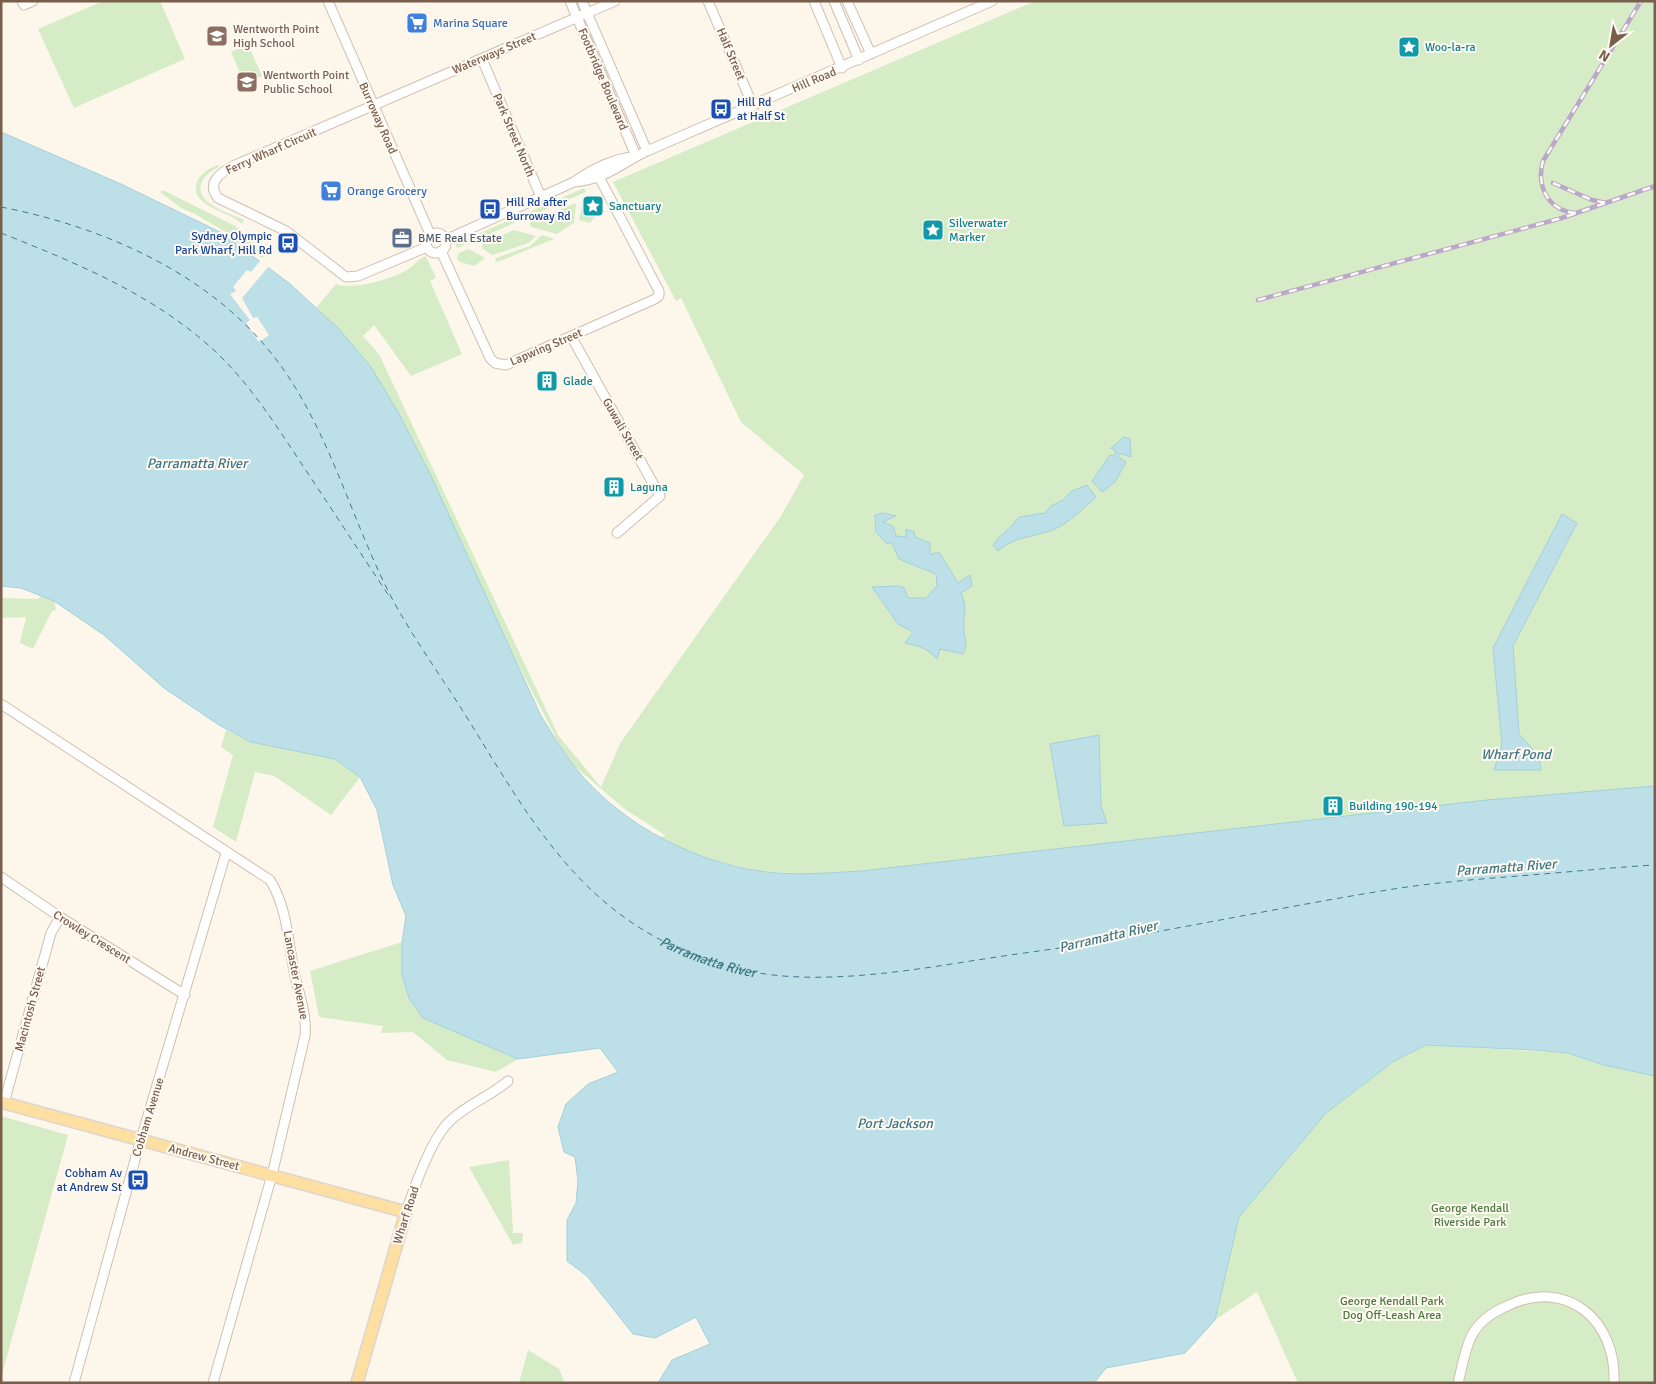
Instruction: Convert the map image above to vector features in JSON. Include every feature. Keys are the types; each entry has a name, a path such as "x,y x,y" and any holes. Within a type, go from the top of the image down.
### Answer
{"main road":[{"name":"Andrew Street","path":"3,1103 406,1212"},
{"name":"Wharf Road","path":"357,1383 406,1212"}],"street":[{"path":"22,1 24,5 33,1"},
{"name":"Burroway Road","path":"328,1 372,106 430,234"},
{"name":"Footbridge Boulevard","path":"570,1 636,156"},
{"name":"Footbridge Boulevard","path":"582,1 647,151"},
{"name":"Waterways Street","path":"372,106 615,1"},
{"name":"Half Street","path":"708,1 753,106"},
{"path":"814,1 842,68"},
{"path":"834,1 859,60"},
{"path":"847,1 871,54"},
{"name":"Hill Road","path":"574,182 588,181 599,177 625,165 636,156 647,151 842,68 992,1"},
{"name":"Park Street North","path":"482,59 541,197"},
{"name":"Ferry Wharf Circuit","path":"372,106 233,166 215,179 214,192 222,200 292,235 346,277 358,276 427,247"},
{"name":"Hill Road","path":"445,240 574,182 586,173 622,158 636,156"},
{"name":"Lapwing Street","path":"441,251 490,358 495,363 506,365 655,299 659,291 599,177"},
{"path":"430,234 440,234 445,240 446,245 441,251 432,252 427,247 426,240 430,234"},
{"name":"Guwali Street","path":"571,336 660,496 617,533"},
{"name":"Lancaster Avenue","path":"1,704 270,880 278,893 306,1020 272,1175 213,1383"},
{"name":"Cobham Avenue","path":"74,1383 140,1140 226,853"},
{"name":"Crowley Crescent","path":"1,877 60,917 185,994"},
{"name":"Macintosh Street","path":"3,1103 51,933 60,917"},
{"name":"Wharf Road","path":"406,1212 414,1189 444,1127 461,1112 492,1095 508,1081"},
{"path":"1458,1383 1472,1335 1484,1320 1518,1300 1538,1296 1558,1297 1575,1304 1593,1317 1604,1331 1611,1350 1615,1369 1614,1383"}],"green space":[{"path":"103,1 160,1 185,59 74,108 38,29"},
{"path":"1035,1 1655,1 1655,786 861,871 810,874 759,871 716,861 680,848 661,837 665,835 626,810 572,764 561,748 516,660 393,405 316,308 336,284 343,286 363,285 395,276 404,272 426,256 436,278 430,281 462,354 411,376 374,325 363,336 379,354 558,735 601,787 621,742 781,516 804,475 741,422 681,298 676,301 613,182"},
{"path":"248,44 262,76 245,84 231,52"},
{"path":"218,165 219,167 209,173 202,182 200,189 202,196 214,206 244,220 242,224 204,203 196,190 197,182 201,176"},
{"path":"584,188 586,192 457,248 455,244"},
{"path":"163,190 235,226 258,247 270,249 262,258 236,242 229,234 181,208 160,192"},
{"path":"595,199 601,209 590,223 579,220 583,200"},
{"path":"576,203 574,223 557,234 531,227 529,223"},
{"path":"514,230 536,236 529,243 492,255 482,248 483,243"},
{"path":"542,235 554,239 495,263 496,258 530,246"},
{"path":"469,249 485,258 474,266 460,262 457,258 459,253"},
{"path":"41,596 54,601 56,610 52,611 33,649 20,643 26,617 1,618 1,598 38,599"},
{"path":"226,730 251,742 335,759 360,777 331,815 274,776 255,772 236,842 213,827 233,755 221,747"},
{"path":"402,942 402,975 409,998 423,1018 518,1059 496,1072 447,1060 413,1032 381,1033 383,1026 319,1017 310,971"},
{"name":"George Kendall Riverside Park","path":"1426,1045 1568,1053 1604,1065 1655,1076 1655,1383 1298,1383 1257,1292 1215,1320 1239,1217 1326,1113 1394,1061"},
{"path":"1,1116 68,1135 1,1378"},
{"path":"509,1160 513,1233 523,1233 522,1243 513,1245 469,1167"},
{"path":"528,1350 559,1369 565,1383 519,1383"}],"water":[{"name":"Port Jackson","path":"1,132 121,184 220,232 289,283 338,328 371,367 398,412 431,476 541,716 566,756 601,796 621,812 664,839 710,859 759,871 797,874 835,873 1487,800 1655,786 1655,1076 1604,1065 1568,1053 1534,1050 1426,1045 1394,1061 1326,1113 1239,1217 1215,1320 1185,1353 1106,1368 1094,1383 658,1383 672,1360 710,1344 696,1317 655,1338 633,1334 587,1276 567,1261 567,1220 576,1203 578,1181 575,1157 564,1152 558,1127 566,1104 588,1084 618,1072 600,1048 518,1059 423,1018 409,998 402,975 402,942 406,916 393,885 377,810 360,777 335,759 251,742 219,725 164,688 104,635 54,601 21,588 1,586"},
{"path":"1124,437 1130,439 1131,457 1119,453 1118,457 1126,462 1115,482 1102,492 1092,481 1110,455 1114,456 1116,451 1111,448"},
{"path":"1087,485 1096,497 1064,524 1052,530 1012,542 998,551 993,545 1019,517 1045,513 1051,506 1063,500 1072,491"},
{"path":"883,513 896,516 883,522 893,526 896,536 906,537 906,529 914,532 915,537 930,543 930,555 939,552 958,583 970,575 972,586 961,593 965,608 966,644 963,654 940,649 937,659 934,655 918,646 905,643 913,632 898,624 872,587 899,586 904,588 908,598 926,598 937,586 936,574 899,559 892,543 886,543 876,532 875,515"},
{"name":"Wharf Pond","path":"1562,514 1577,523 1513,646 1519,734 1539,756 1541,770 1494,770 1502,744 1493,648"},
{"path":"1099,735 1101,806 1107,823 1064,826 1050,744"}],"pier":[{"path":"261,260 269,266 242,298 253,318 257,317 269,335 259,342 246,323 250,320 230,294 235,292 236,290 233,287 247,270 251,272"}],"ferry route":[{"path":"1,207 75,226 111,239 146,255 180,274 212,296 241,320 267,348 307,408 395,604 493,760 547,840 576,875 609,906 647,932 691,954 743,970 775,975 809,977 880,974 1065,947 1304,904 1435,883 1655,865"},
{"path":"1,233 88,270 143,298 194,333 218,354 241,379 272,420 391,599"}],"railway":[{"path":"1576,213 1558,208 1546,196 1541,179 1543,161 1641,1"},
{"path":"1553,183 1592,200 1606,203"},
{"path":"1258,300 1562,218 1655,186"}],"place":[{"name":"Marina Square","path":"417,23"},
{"name":"Wentworth Point High School","path":"217,36"},
{"name":"Woo-la-ra","path":"1409,47"},
{"name":"Wentworth Point Public School","path":"247,82"},
{"name":"Hill Rd at Half St","path":"721,109"},
{"name":"Orange Grocery","path":"331,191"},
{"name":"Sanctuary","path":"593,206"},
{"name":"Hill Rd after Burroway Rd","path":"490,209"},
{"name":"Silverwater Marker","path":"933,230"},
{"name":"BME Real Estate","path":"402,238"},
{"name":"Sydney Olympic Park Wharf, Hill Rd","path":"288,243"},
{"name":"Glade","path":"547,381"},
{"name":"Laguna","path":"614,487"},
{"name":"Building 190-194","path":"1333,806"},
{"name":"Cobham Av at Andrew St","path":"138,1180"}],"water label":[{"name":"Parramatta River","path":"197,463"},
{"name":"Parramatta River","path":"1506,867"},
{"name":"Parramatta River","path":"1108,936"},
{"name":"Parramatta River","path":"708,958"}],"park label":[{"name":"George Kendall Park Dog Off-Leash Area","path":"1392,1308"}]}
